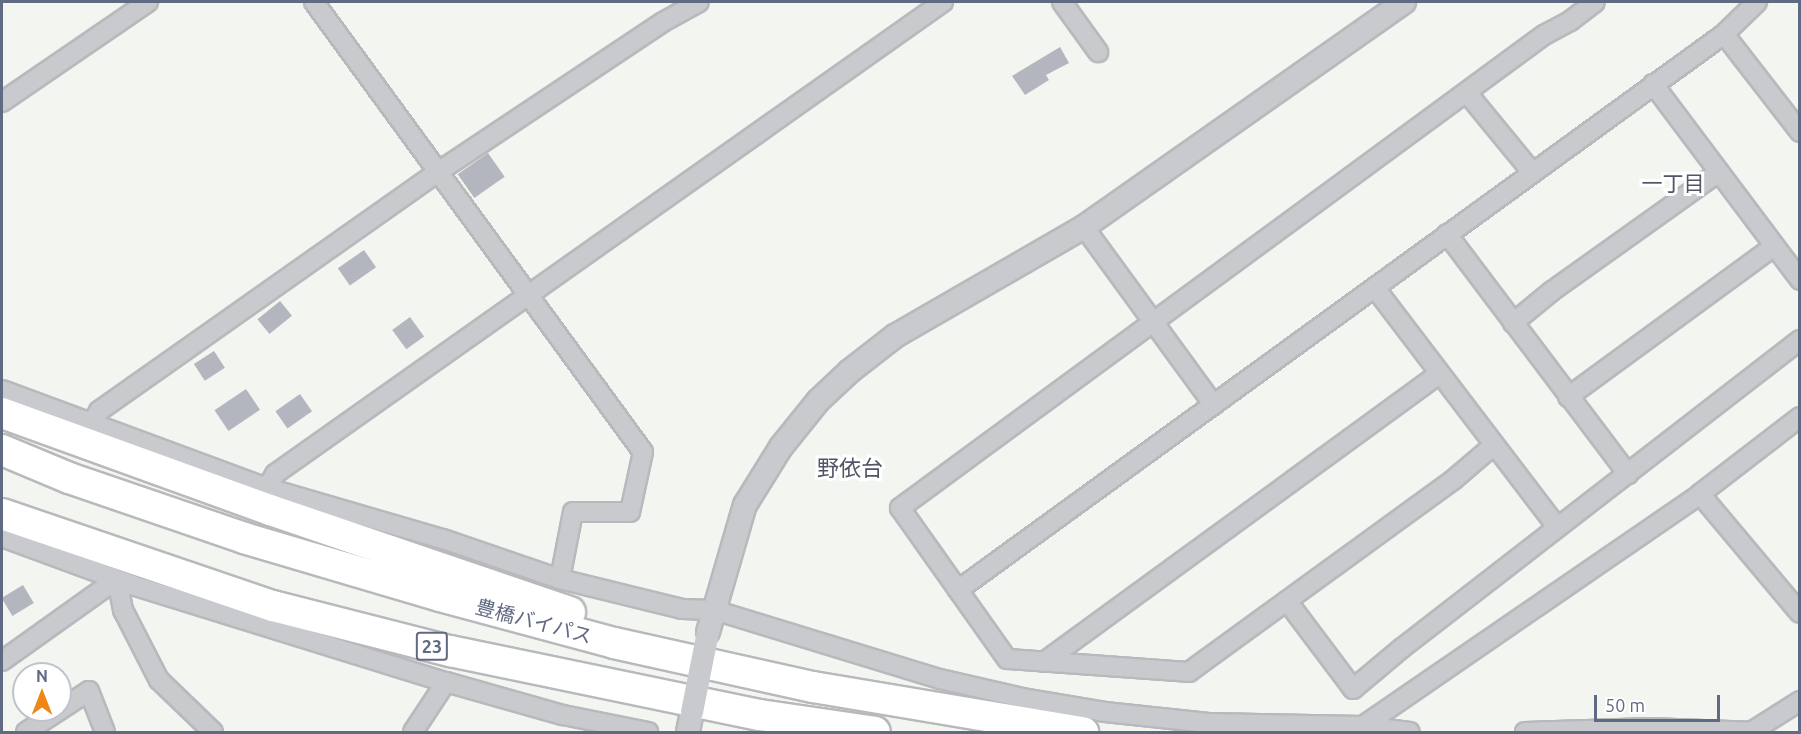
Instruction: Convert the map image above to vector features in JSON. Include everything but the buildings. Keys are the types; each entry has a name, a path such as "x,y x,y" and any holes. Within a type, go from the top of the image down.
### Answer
{"highway":[{"path":"2,413 258,506 575,614 614,642"},
{"name":"豊橋バイパス","path":"2,450 69,478 244,538 440,596 614,642 813,687 1083,732"},
{"name":"23","path":"2,514 273,606 439,648 760,715 875,732"}],"street":[{"path":"2,102 148,2"},
{"path":"314,2 643,452 630,512 573,512 560,579"},
{"path":"91,426 99,411 438,172 663,22 699,2"},
{"path":"267,488 275,474 943,2"},
{"path":"1062,2 1098,52"},
{"path":"690,722 708,632 745,506 781,447 818,401 895,336 1084,227 1404,2"},
{"path":"1494,445 1453,480 1189,672 1007,659 900,508 1544,35 1570,21 1595,2"},
{"path":"958,590 1724,33 1757,2"},
{"path":"1724,33 1797,124"},
{"path":"1653,84 1800,280"},
{"path":"1467,93 1532,172"},
{"path":"1513,323 1552,291 1719,172"},
{"path":"1084,227 1214,405"},
{"path":"1447,234 1628,474"},
{"path":"1568,397 1774,246"},
{"path":"1375,288 1557,527"},
{"path":"1287,601 1353,689 1557,527 1800,340"},
{"path":"1044,662 1439,374"},
{"path":"2,390 91,426 267,488 443,539 560,579 682,609 714,610 940,679 1023,698 1105,712 1208,723 1364,726 1410,732"},
{"path":"1364,726 1700,494 1800,417"},
{"path":"1700,494 1800,613"},
{"path":"2,537 117,579 446,682 563,715 648,732"},
{"path":"2,661 117,579"},
{"path":"117,579 123,610 159,680 213,732"},
{"path":"412,732 446,682"},
{"path":"26,732 89,691 105,732"},
{"path":"1751,732 1800,701"},
{"path":"1525,732 1758,732"}],"district":[{"name":"一丁目","path":"1673,183"},
{"name":"野依台","path":"850,468"}]}
